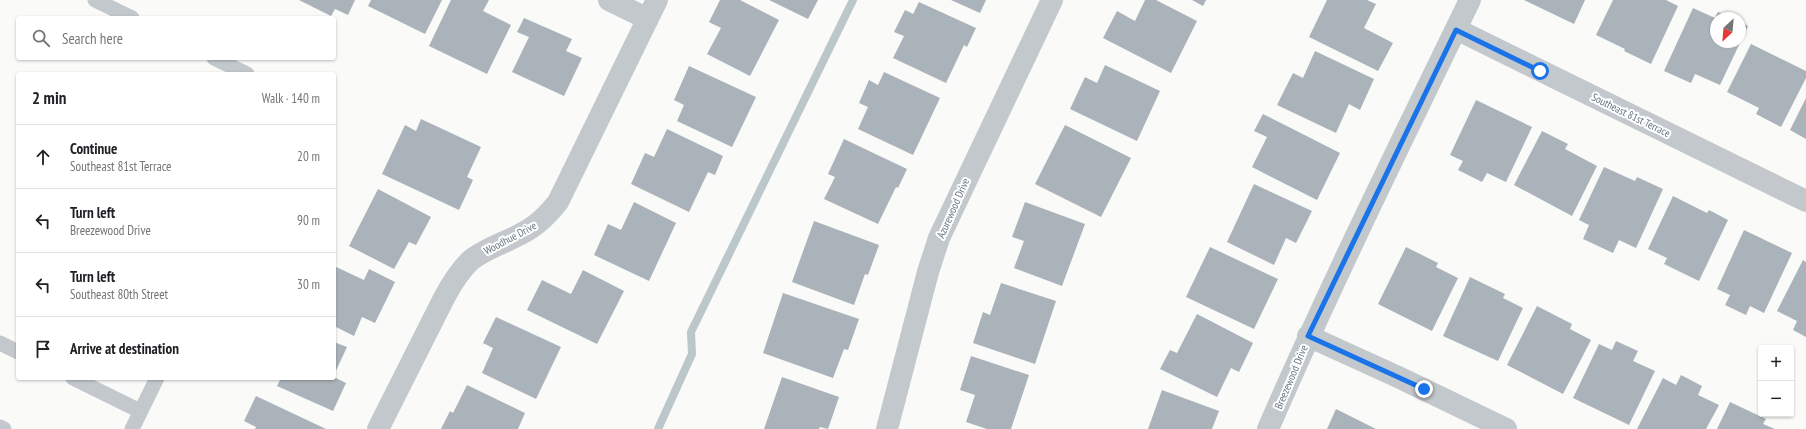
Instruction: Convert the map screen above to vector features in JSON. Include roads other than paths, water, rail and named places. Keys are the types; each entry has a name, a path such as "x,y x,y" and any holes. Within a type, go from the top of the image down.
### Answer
{"street":[{"path":"609,0 648,19"},
{"name":"Woodhue Drive","path":"378,429 444,298 464,267 489,249 530,229 544,219 558,202 657,0"},
{"name":"Azurewood Drive","path":"887,429 938,238 1052,0"},
{"name":"Breezewood Drive","path":"1268,429 1308,336 1470,0"},
{"name":"Southeast 81st Terrace","path":"1456,30 1806,201"},
{"path":"1308,336 1396,376 1506,429"}],"lane":[{"path":"95,0 128,16"},
{"path":"218,60 243,72"},
{"path":"0,343 16,351"},
{"path":"77,380 140,411"},
{"path":"132,429 155,380"},
{"path":"0,427 4,429"}],"waterway":[{"path":"658,429 692,354 691,332 853,0"}]}
